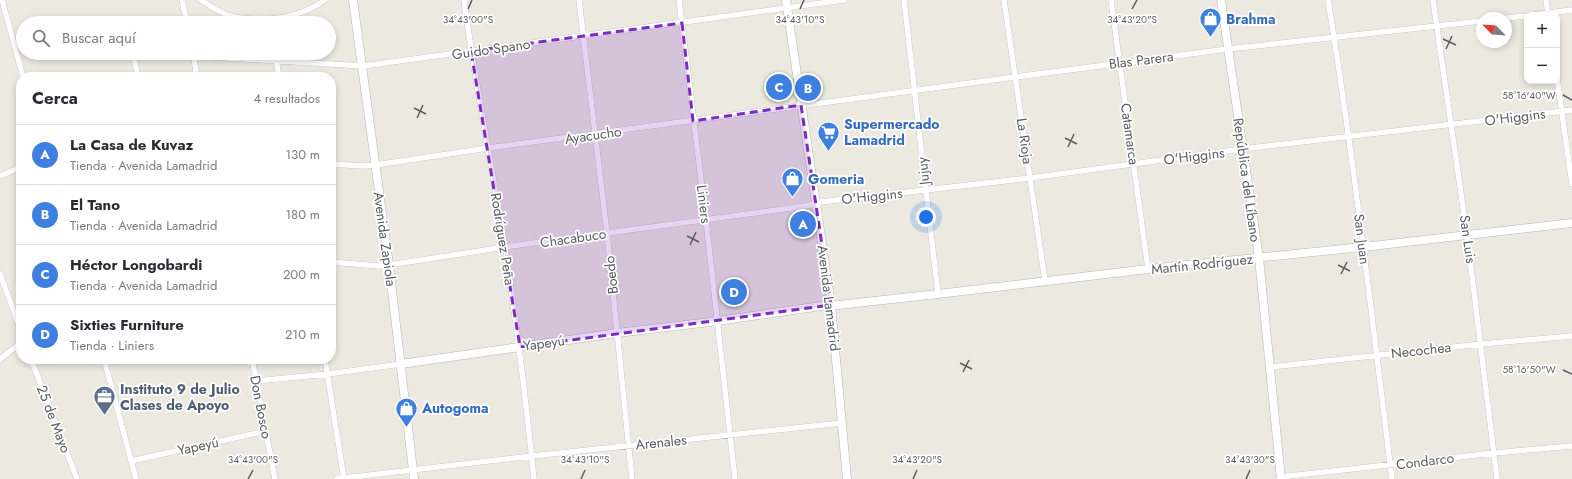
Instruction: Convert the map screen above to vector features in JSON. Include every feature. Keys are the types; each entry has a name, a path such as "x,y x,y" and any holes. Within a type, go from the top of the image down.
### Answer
{"street":[{"path":"2,0 16,51"},
{"path":"182,0 185,16"},
{"path":"201,0 231,16"},
{"path":"292,16 310,9 325,0"},
{"name":"Avenida Zapiola","path":"352,0 380,165 389,265 414,479"},
{"name":"Rodríguez Peña","path":"464,0 471,51 505,247 520,347 534,479"},
{"name":"Boedo","path":"579,0 607,233 632,479"},
{"name":"Liniers","path":"679,0 718,321 735,479"},
{"name":"Guido Spano","path":"264,60 363,66 682,22 786,4 844,0"},
{"name":"Jujuy","path":"904,0 938,294"},
{"name":"La Rioja","path":"1004,0 1045,281"},
{"name":"Catamarca","path":"1111,0 1148,269"},
{"name":"República del Líbano","path":"1221,0 1259,258 1271,367 1280,479"},
{"name":"San Juan","path":"1328,0 1349,136 1378,355 1392,479"},
{"name":"San Luis","path":"1433,0 1468,235 1497,479"},
{"path":"1546,0 1548,12"},
{"name":"Avenida Lamadrid","path":"786,4 831,305 847,479"},
{"path":"1560,12 1572,10"},
{"path":"1512,17 1524,16"},
{"name":"Blas Parera","path":"801,105 1228,49 1476,22"},
{"path":"18,60 22,72"},
{"path":"134,60 137,72"},
{"path":"194,60 196,72"},
{"path":"276,61 278,72"},
{"path":"1558,84 1572,184"},
{"name":"Ayacucho","path":"336,164 363,166 380,165 488,148 595,135 801,105"},
{"name":"O'Higgins","path":"815,203 1030,178 1242,149 1572,110"},
{"path":"0,176 16,170"},
{"name":"Chacabuco","path":"336,262 379,266 389,265 505,247 806,206 815,203"},
{"name":"Martín Rodríguez","path":"831,305 1572,223"},
{"path":"0,274 16,317"},
{"name":"Yapeyú","path":"256,381 328,374 617,333 718,321 831,305"},
{"name":"Necochea","path":"1271,367 1481,344 1572,336"},
{"path":"0,359 16,347"},
{"name":"25 de Mayo","path":"33,364 77,479"},
{"path":"105,364 136,479"},
{"name":"Don Bosco","path":"253,364 275,479"},
{"path":"326,364 344,478"},
{"name":"Arenales","path":"336,479 842,422"},
{"name":"Yapeyú","path":"131,461 266,431"},
{"name":"Condarco","path":"1280,479 1289,476 1494,453 1572,446"}],"highlighted area":[{"path":"682,23 693,121 801,105 831,305 520,347 471,51"}],"place":[{"name":"Brahma","path":"1210,38"},
{"name":"Héctor Longobardi","path":"779,87"},
{"name":"El Tano","path":"808,88"},
{"name":"Supermercado Lamadrid","path":"829,152"},
{"name":"Gomeria","path":"792,198"},
{"name":"La Casa de Kuvaz","path":"803,224"},
{"name":"Sixties Furniture","path":"734,292"},
{"name":"Instituto 9 de Julio Clases de Apoyo","path":"105,416"},
{"name":"Autogoma","path":"406,428"}]}
